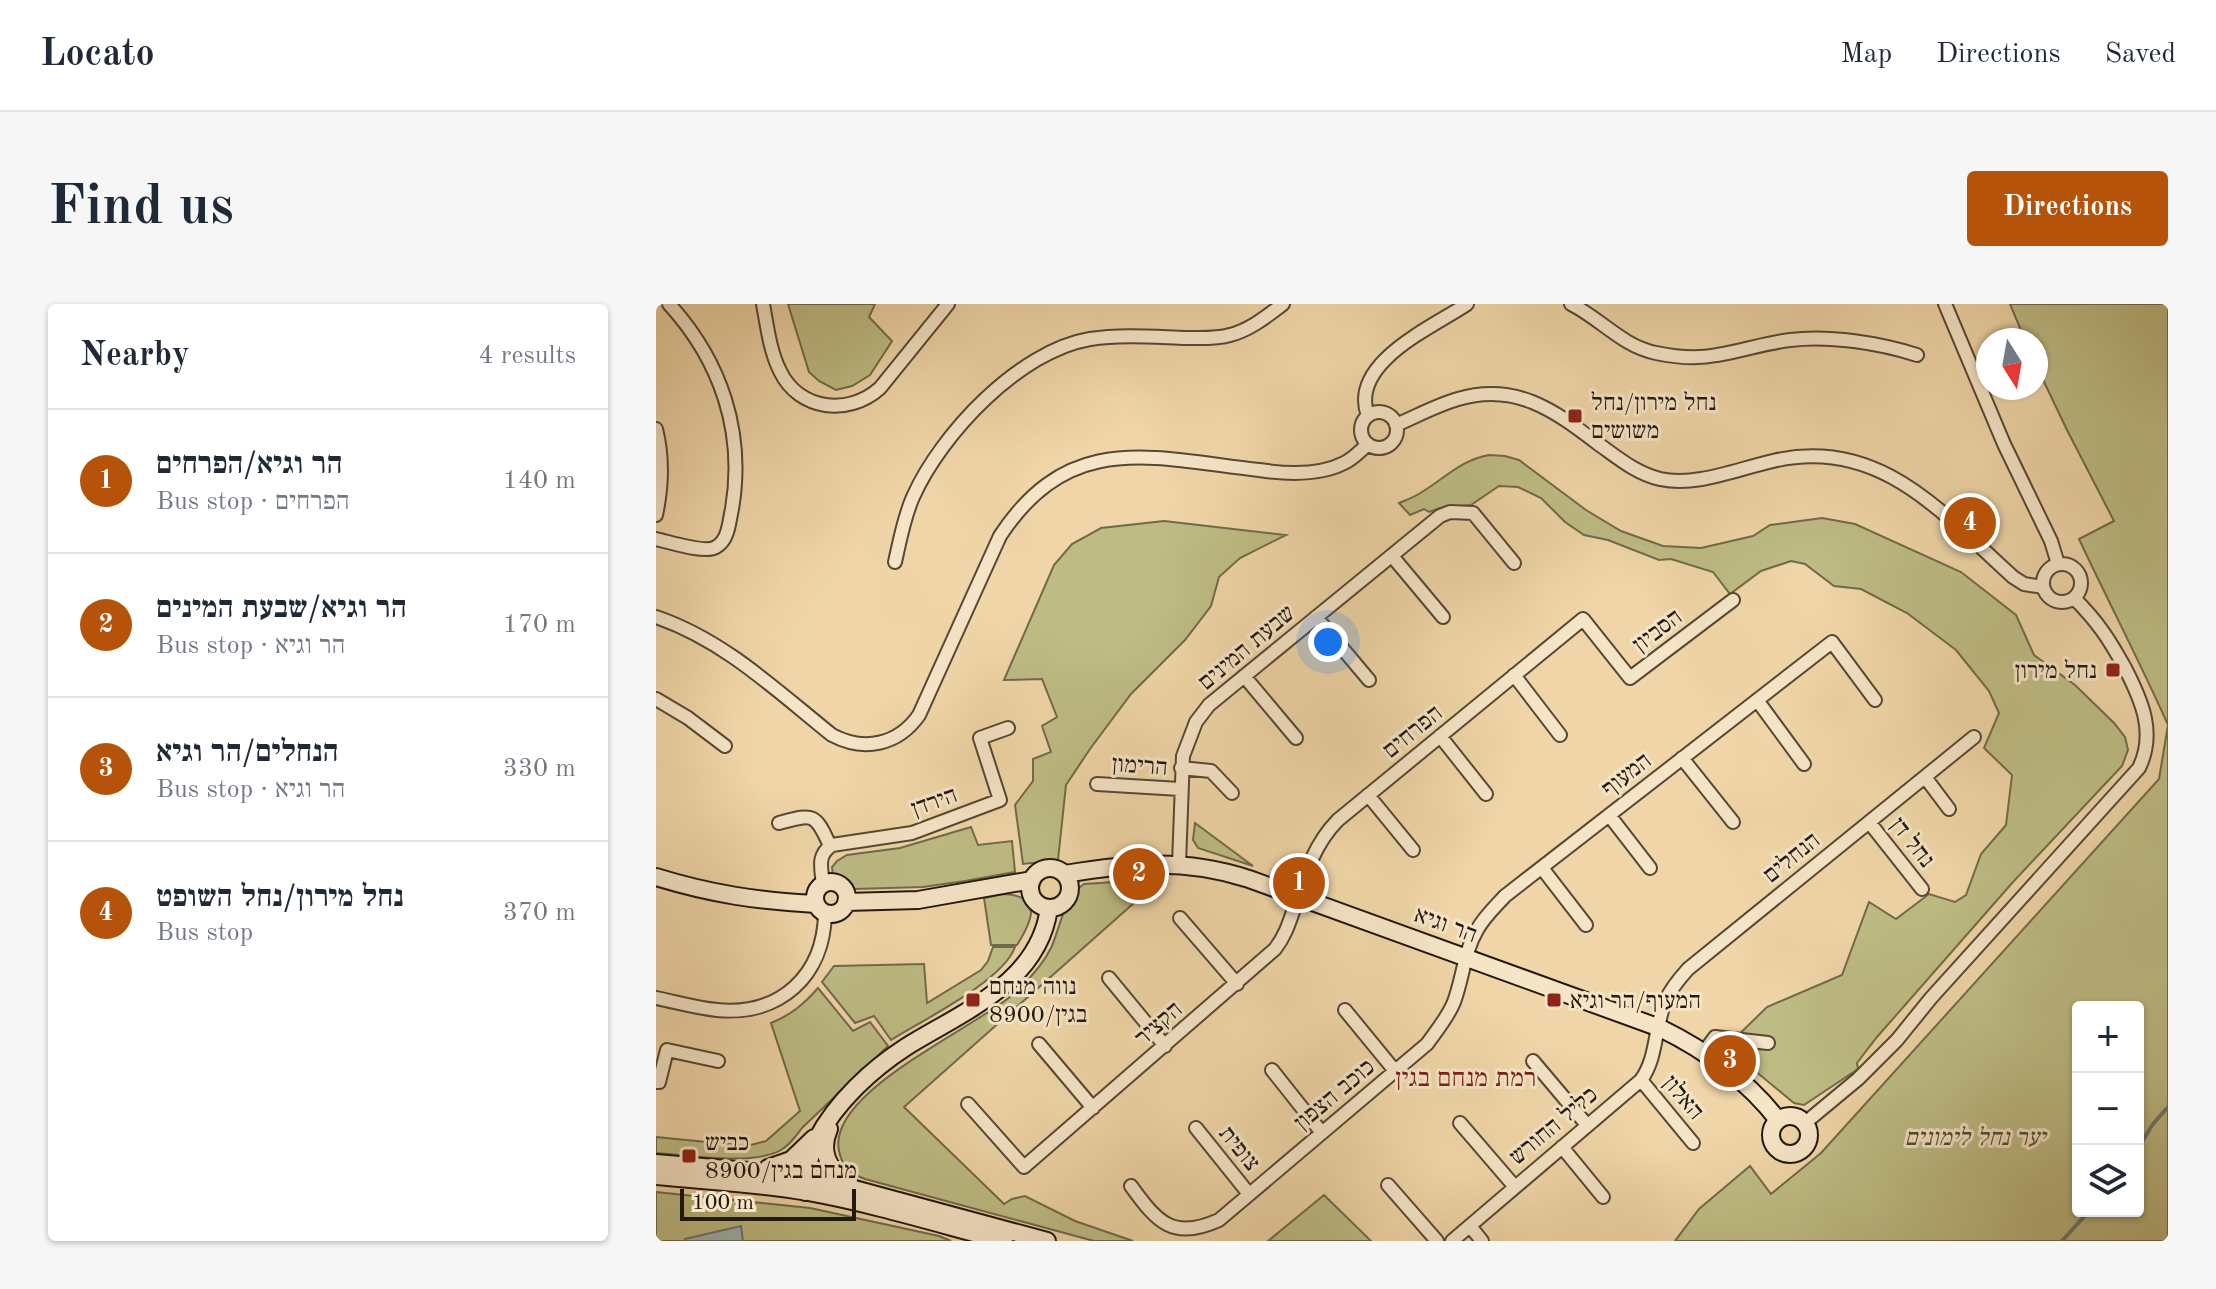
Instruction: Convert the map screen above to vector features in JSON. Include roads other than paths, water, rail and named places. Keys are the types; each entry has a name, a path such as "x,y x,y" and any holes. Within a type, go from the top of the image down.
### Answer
{"street":[{"path":"656,539 712,550 724,541 735,473 733,430 724,391 698,342 669,304"},
{"path":"763,304 781,374 802,395 828,406 841,407 869,399 948,304"},
{"path":"895,562 911,500 941,448 964,420 1026,366 1058,348 1089,339 1231,335 1283,304"},
{"path":"1368,416 1364,404 1365,389 1376,371 1414,336 1467,304"},
{"path":"1571,304 1627,342 1654,353 1716,356 1771,343 1815,339 1878,344 1917,355"},
{"path":"1945,304 2004,444 2051,541 2058,564"},
{"path":"1396,425 1459,398 1508,396 1552,410 1625,464 1643,474 1666,480 1698,479 1803,455 1866,465 1888,473 1925,498 2024,584 2043,587"},
{"path":"1377,412 1387,414 1396,425 1396,436 1389,445 1378,448 1368,444 1361,432 1368,416 1377,412"},
{"path":"656,429 661,461 656,515"},
{"path":"656,617 696,634 740,662 832,735 861,745 882,743 903,733 919,715 1000,536 1015,512 1047,483 1085,464 1127,456 1279,473 1315,471 1343,464 1368,444"},
{"name":"שבעת המינים","path":"1179,864 1181,768 1185,747 1196,722 1209,705 1440,516 1450,512 1473,513 1514,563"},
{"path":"1392,556 1443,617"},
{"path":"2058,564 2070,565 2080,573 2082,583 2074,598 2061,603 2049,598 2043,587 2046,573 2058,564"},
{"path":"1805,1123 1858,1079 1897,1040 2139,768 2148,738 2141,702 2102,628 2074,598"},
{"name":"הסביון","path":"1583,619 1630,678 1733,600"},
{"path":"1316,617 1369,680"},
{"name":"הפרחים","path":"1298,897 1315,849 1325,833 1583,619"},
{"name":"המעוף","path":"1466,956 1477,930 1505,896 1832,642 1875,700"},
{"path":"1514,675 1560,735"},
{"path":"1244,676 1296,738"},
{"path":"656,699 725,746"},
{"path":"1757,700 1804,764"},
{"name":"הירדן","path":"830,846 912,833 1000,800 980,738 1008,728"},
{"path":"1440,736 1486,794"},
{"name":"הנחלים","path":"1658,1027 1666,1000 1688,969 1974,737"},
{"path":"1682,758 1733,822"},
{"name":"הרימון","path":"1181,768 1211,771 1232,793"},
{"path":"1925,777 1949,809"},
{"name":"הרימון","path":"1097,784 1180,789"},
{"path":"1368,795 1413,850"},
{"path":"1609,815 1650,868"},
{"path":"779,823 812,817 822,827 830,846 820,858 823,884"},
{"name":"נחל דן","path":"1869,822 1922,889"},
{"name":"הר וגיא","path":"1065,874 1132,864 1179,864 1236,875 1658,1027 1703,1053 1751,1090 1778,1120"},
{"path":"1542,868 1586,925"},
{"path":"1058,869 1065,874 1071,884 1068,898 1059,907 1049,908 1034,901 1030,888 1039,871 1058,869"},
{"path":"656,877 718,894 820,908 838,912 846,902 847,894 841,885 830,882 823,884 815,894 820,908 822,942 801,982 775,1000 745,1009 727,1010 656,998"},
{"path":"846,902 918,900 1032,880"},
{"name":"הקציר","path":"968,1104 1024,1167 1266,959 1282,940 1298,897"},
{"path":"805,1184 816,1140 839,1107 882,1064 986,1000 1018,973 1041,939 1049,908"},
{"path":"1180,918 1237,984"},
{"name":"כוכב הצפון","path":"1131,1186 1152,1216 1167,1228 1178,1232 1204,1230 1219,1220 1427,1044 1455,1001 1466,956"},
{"path":"1109,978 1165,1046"},
{"path":"1345,1010 1395,1071"},
{"name":"כליל החורש","path":"1452,1241 1641,1080 1652,1058 1658,1027"},
{"path":"1703,1053 1715,1037 1768,1043"},
{"path":"1039,1044 1093,1108"},
{"path":"656,1082 659,1082 667,1050 718,1061"},
{"path":"1533,1061 1587,1125"},
{"path":"1272,1070 1322,1133"},
{"name":"האלון","path":"1641,1080 1693,1143"},
{"path":"839,1107 825,1137 826,1156 836,1174 845,1182 1004,1238"},
{"path":"1795,1116 1805,1123 1809,1136 1806,1145 1795,1153 1786,1153 1777,1148 1771,1137 1778,1120 1795,1116"},
{"path":"1460,1123 1515,1187"},
{"path":"656,1163 731,1168 781,1165 801,1152 826,1125"},
{"name":"צופית","path":"1196,1128 1249,1194"},
{"path":"1562,1147 1603,1197"},
{"path":"731,1168 805,1184 865,1191"},
{"path":"656,1176 805,1184 838,1198 952,1228 1004,1238 1047,1241"},
{"path":"1388,1185 1437,1241"},
{"path":"1470,1226 1482,1241"},
{"path":"952,1228 973,1241"}],"water":[{"path":"741,1226 743,1241 685,1239"}],"waterway":[{"path":"2140,1145 2168,1107"},
{"path":"2062,1241 2084,1217"}],"place":[{"name":"נחל מירון/נחל משושים","path":"1575,416"},
{"name":"נחל מירון/נחל השופט","path":"1970,523"},
{"name":"נחל מירון","path":"2113,670"},
{"name":"הר וגיא/שבעת המינים","path":"1139,874"},
{"name":"הר וגיא/הפרחים","path":"1299,883"},
{"name":"נווה מנחם בגין/8900","path":"973,1000"},
{"name":"המעוף/הר וגיא","path":"1554,1000"},
{"name":"הנחלים/הר וגיא","path":"1730,1061"},
{"name":"כביש 8900/מנחם בגין","path":"689,1156"}],"district":[{"name":"רמת מנחם בגין","path":"1466,1077"}],"park label":[{"name":"יער נחל לימונים","path":"1975,1137"}]}
